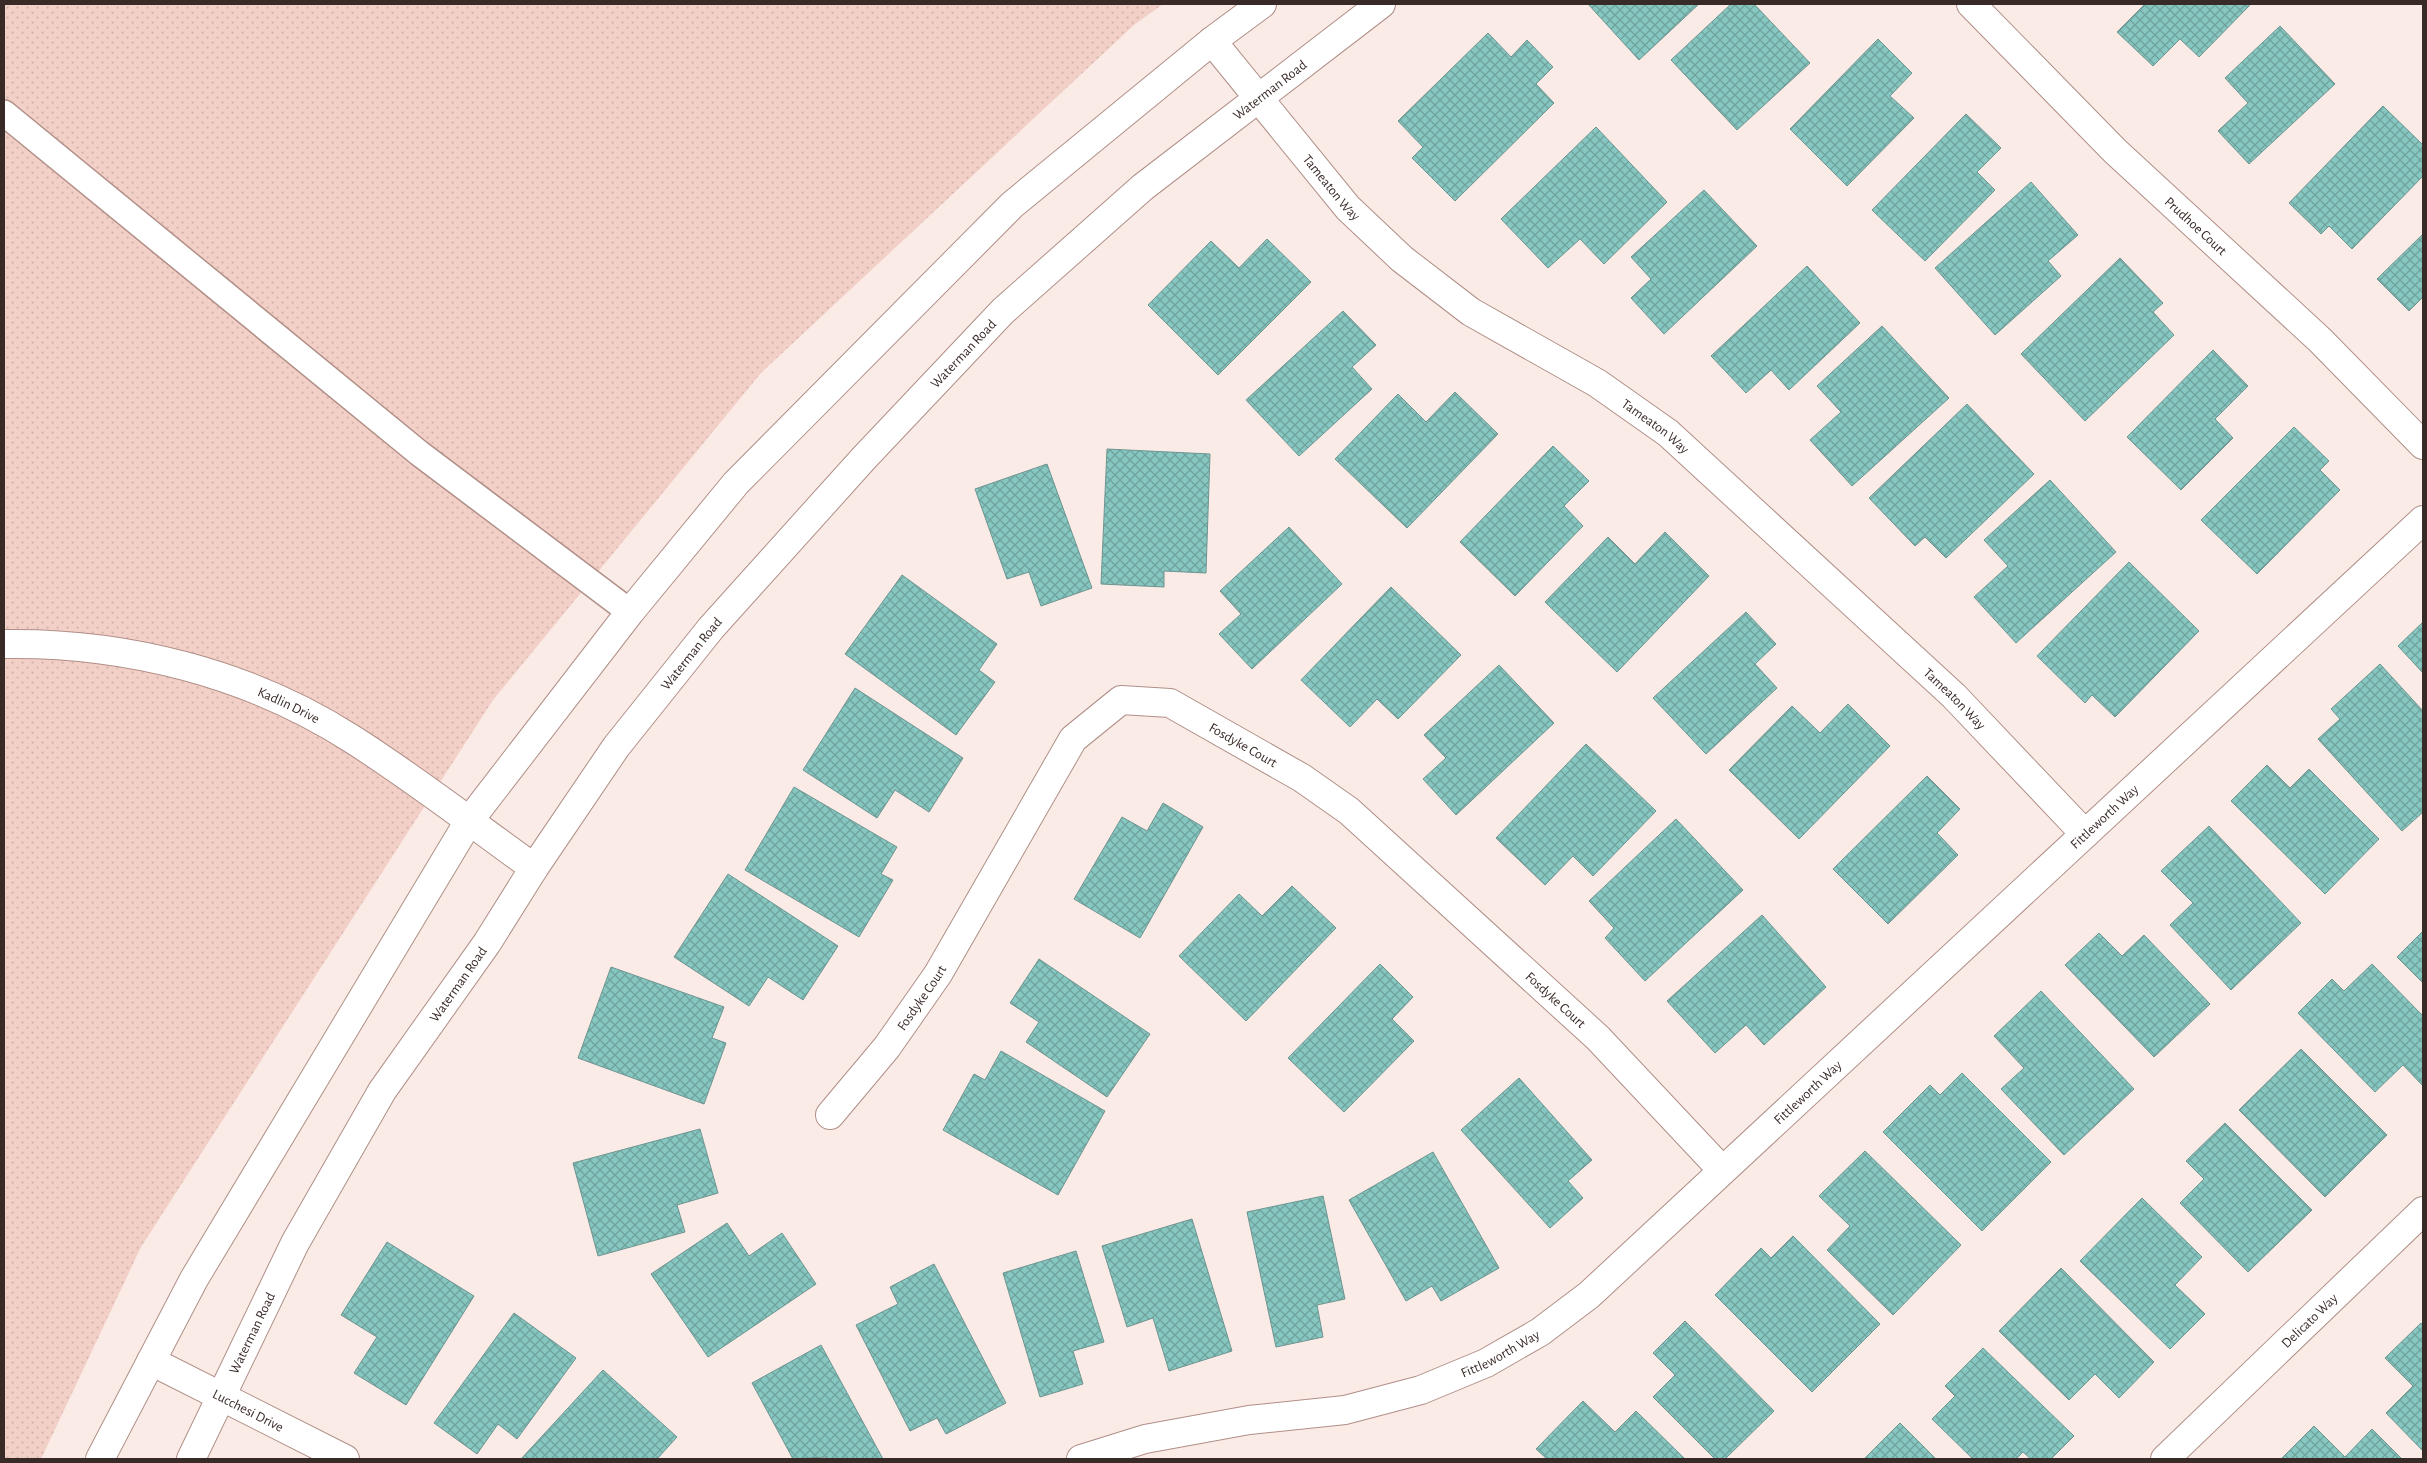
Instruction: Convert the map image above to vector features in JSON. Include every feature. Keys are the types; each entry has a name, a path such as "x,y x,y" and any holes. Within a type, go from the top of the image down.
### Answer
{"street":[{"path":"100,1459 194,1279 469,821 630,612 736,483 1012,205 1212,41 1262,4"},
{"name":"Waterman Road","path":"191,1459 296,1243 382,1091 487,943 534,868 616,748 711,628 877,444 1004,311 1143,187 1381,4"},
{"name":"Prudhoe Court","path":"1971,4 2115,151 2320,340 2423,446"},
{"name":"Tameaton Way","path":"1212,41 1348,208 1402,259 1471,312 1597,383 1668,433 1954,696 2085,834"},
{"name":"Fittleworth Way","path":"1081,1459 1149,1449 1249,1420 1345,1410 1420,1390 1486,1364 1540,1332 1589,1295 2423,520"},
{"name":"Kadlin Drive","path":"4,644 42,644 134,654 194,668 281,700 351,739 534,868"},
{"name":"Fosdyke Court","path":"830,1115 887,1046 938,974 1073,739 1120,700 1170,703 1302,778 1349,811 1598,1038 1722,1170"},
{"name":"Delicato Way","path":"2165,1459 2423,1211"},
{"name":"Lucchesi Drive","path":"151,1360 345,1459"}],"lane":[{"path":"4,113 419,453 630,612"}],"shaded area":[{"path":"4,4 1163,4 1134,25 761,373 493,700 141,1247 41,1459 4,1459"}],"building":[{"path":"1588,4 1699,4 1639,60"},
{"path":"1731,4 1754,4 1810,63 1737,130 1671,60"},
{"path":"2145,4 2251,4 2199,57 2180,39 2153,66 2117,32"},
{"path":"2280,26 2335,84 2249,164 2218,131 2248,103 2225,78"},
{"path":"1488,33 1511,57 1527,40 1553,67 1536,84 1554,103 1455,201 1412,158 1423,147 1398,121"},
{"path":"1878,39 1912,73 1890,96 1914,118 1847,186 1790,129"},
{"path":"2383,106 2423,145 2423,176 2352,249 2329,226 2321,234 2289,203"},
{"path":"1966,114 2001,148 1977,172 1995,190 1925,261 1872,210"},
{"path":"1596,127 1667,202 1604,264 1580,239 1548,268 1501,219"},
{"path":"2031,182 2078,235 2048,261 2061,276 1995,335 1935,268"},
{"path":"1704,190 1757,246 1664,334 1631,298 1651,279 1631,257"},
{"path":"2423,234 2423,297 2409,311 2377,279"},
{"path":"1267,239 1311,282 1218,375 1148,305 1211,241 1239,268"},
{"path":"2120,258 2163,303 2153,312 2174,335 2085,421 2021,354"},
{"path":"1807,266 1860,323 1789,390 1771,370 1746,393 1711,356"},
{"path":"1343,311 1376,345 1352,367 1372,389 1299,456 1246,400"},
{"path":"1882,326 1949,398 1852,486 1810,440 1841,412 1817,386"},
{"path":"2213,350 2248,386 2215,419 2233,438 2181,490 2127,437"},
{"path":"1455,392 1498,434 1407,528 1335,459 1398,394 1426,422"},
{"path":"1967,404 2034,474 1946,558 1925,537 1915,546 1869,498"},
{"path":"2294,427 2329,461 2320,470 2340,490 2257,574 2201,520"},
{"path":"1553,446 1589,481 1564,506 1583,526 1515,596 1460,542"},
{"path":"1107,449 1210,454 1206,573 1164,571 1164,587 1101,584"},
{"path":"1047,464 1092,588 1041,606 1029,572 1007,579 975,489"},
{"path":"2050,480 2116,552 2016,643 1974,597 2008,566 1984,540"},
{"path":"1289,527 1342,584 1252,669 1219,634 1241,614 1220,591"},
{"path":"1665,532 1709,576 1617,672 1545,602 1608,537 1635,564"},
{"path":"2129,562 2199,631 2115,717 2092,695 2085,703 2037,656"},
{"path":"902,575 997,644 979,670 995,682 956,735 845,654"},
{"path":"1391,587 1461,655 1398,719 1377,699 1350,727 1301,680"},
{"path":"1746,612 1776,644 1755,664 1777,688 1706,754 1653,698"},
{"path":"2423,622 2423,673 2398,646"},
{"path":"2380,664 2423,711 2423,812 2402,831 2318,739 2340,719 2331,709"},
{"path":"1499,665 1554,723 1456,815 1423,779 1446,758 1424,735"},
{"path":"855,688 963,758 929,812 895,790 877,818 803,770"},
{"path":"1848,704 1890,746 1799,839 1729,770 1792,706 1820,733"},
{"path":"1586,744 1656,811 1593,876 1573,856 1545,885 1496,838"},
{"path":"2267,765 2290,788 2309,769 2379,839 2325,894 2231,801"},
{"path":"1927,776 1960,809 1937,833 1958,855 1888,924 1833,869"},
{"path":"794,787 897,847 881,874 893,880 859,937 745,870"},
{"path":"1163,803 1203,827 1140,938 1074,899 1122,817 1147,831"},
{"path":"1676,819 1743,890 1645,981 1605,938 1614,928 1589,901"},
{"path":"2209,826 2301,923 2231,990 2170,925 2193,903 2161,871"},
{"path":"728,874 838,946 803,1000 768,977 749,1006 674,957"},
{"path":"1292,886 1336,928 1246,1021 1179,956 1239,894 1262,916"},
{"path":"1762,915 1826,987 1764,1045 1746,1025 1715,1053 1667,1001"},
{"path":"2423,931 2423,983 2397,957"},
{"path":"2099,933 2122,956 2144,935 2210,1004 2154,1057 2065,965"},
{"path":"1039,959 1150,1034 1107,1097 1026,1042 1039,1022 1010,1003"},
{"path":"1380,964 1413,997 1392,1019 1414,1041 1344,1112 1288,1058"},
{"path":"2372,964 2423,1016 2423,1086 2403,1065 2375,1092 2298,1013 2332,979 2344,991"},
{"path":"611,967 724,1007 712,1038 726,1043 704,1104 578,1058"},
{"path":"2041,991 2134,1089 2064,1155 2001,1089 2024,1068 1994,1036"},
{"path":"2301,1049 2387,1135 2325,1197 2239,1110"},
{"path":"1001,1051 1105,1111 1058,1195 943,1130 974,1074 985,1080"},
{"path":"1962,1073 2051,1162 1982,1231 1883,1132 1930,1085 1940,1095"},
{"path":"1519,1078 1592,1160 1568,1181 1583,1198 1550,1228 1461,1130"},
{"path":"2225,1123 2312,1210 2248,1272 2180,1203 2204,1179 2186,1161"},
{"path":"700,1129 718,1193 677,1205 685,1232 598,1256 573,1163"},
{"path":"1865,1151 1961,1245 1893,1315 1827,1250 1850,1226 1819,1196"},
{"path":"1433,1152 1499,1268 1441,1301 1432,1286 1406,1301 1349,1200"},
{"path":"1323,1196 1345,1299 1317,1305 1323,1337 1276,1347 1247,1212"},
{"path":"2142,1198 2202,1257 2175,1285 2205,1314 2170,1349 2080,1261"},
{"path":"1192,1219 1232,1351 1169,1371 1153,1318 1127,1327 1102,1246"},
{"path":"727,1223 749,1256 782,1233 816,1284 708,1357 651,1274"},
{"path":"1793,1236 1880,1324 1812,1392 1715,1295 1761,1248 1771,1258"},
{"path":"387,1242 474,1296 406,1405 354,1373 377,1337 341,1315"},
{"path":"1076,1251 1104,1342 1073,1351 1083,1384 1040,1397 1003,1273"},
{"path":"934,1264 1006,1403 946,1434 937,1418 910,1431 856,1325 898,1304 890,1287"},
{"path":"2061,1268 2154,1362 2119,1398 2095,1374 2069,1400 1999,1331"},
{"path":"514,1313 576,1358 517,1439 498,1424 477,1454 434,1423"},
{"path":"1685,1321 1774,1411 1725,1459 1715,1459 1653,1397 1675,1375 1653,1353"},
{"path":"2421,1323 2423,1326 2423,1451 2386,1413 2413,1386 2385,1358"},
{"path":"821,1345 883,1459 827,1459 826,1457 793,1459 752,1383"},
{"path":"1983,1348 2074,1436 2051,1459 2031,1459 2023,1452 2016,1459 1973,1459 1932,1419 1955,1396 1945,1386"},
{"path":"603,1370 677,1437 657,1459 521,1459"},
{"path":"1583,1401 1615,1432 1636,1411 1685,1459 1547,1459 1536,1449"},
{"path":"1900,1423 1936,1459 1864,1459"},
{"path":"2314,1426 2345,1457 2372,1429 2402,1459 2281,1459"}]}
